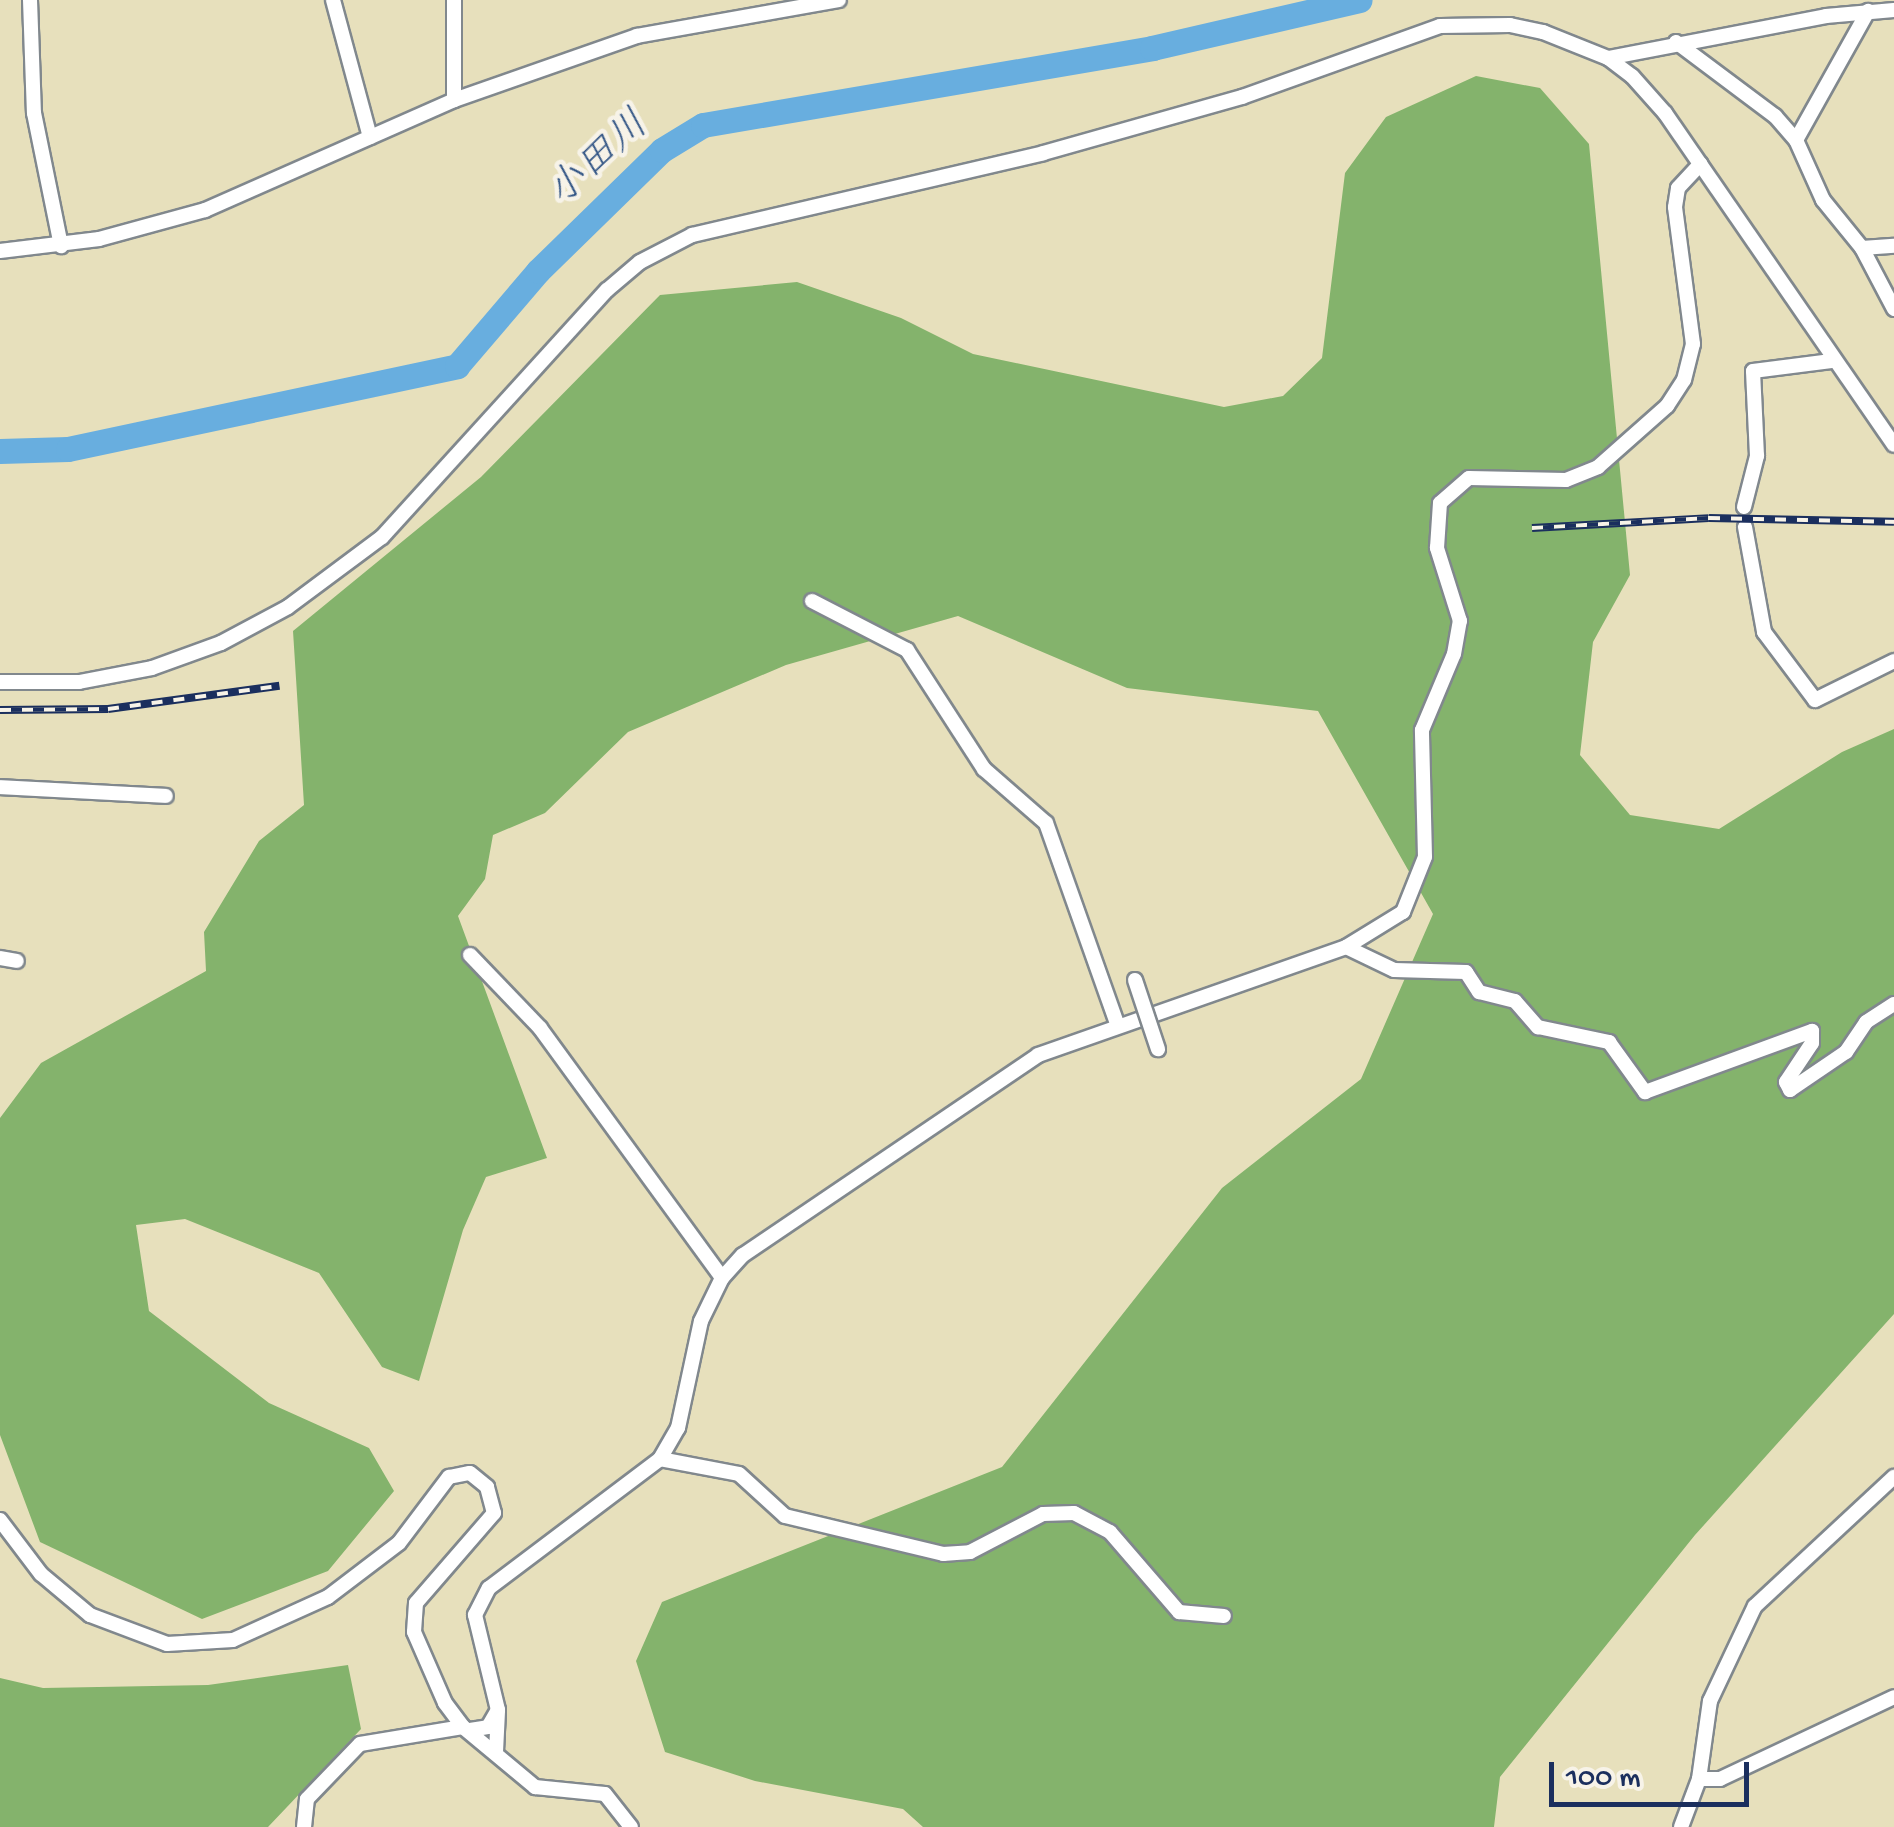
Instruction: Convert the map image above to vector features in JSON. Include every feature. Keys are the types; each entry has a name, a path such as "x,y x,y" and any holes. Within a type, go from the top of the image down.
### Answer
{"street":[{"path":"30,0 34,113 61,246"},
{"path":"333,0 370,137"},
{"path":"454,0 454,100"},
{"path":"0,252 61,246 206,210 454,100 637,36 839,0"},
{"path":"1608,58 1676,42 1894,10"},
{"path":"1796,140 1868,11"},
{"path":"0,682 80,682 152,668 221,643 341,573 382,537 607,290 640,262 692,235 1043,153 1242,97 1440,26 1510,25 1608,58 1643,88 1894,445"},
{"path":"1676,42 1775,116 1796,140 1824,200 1862,248 1894,309"},
{"path":"496,1752 498,1710 474,1615 489,1588 660,1459 678,1428 701,1321 722,1278 743,1255 947,1111 1038,1055 1117,1023 1346,947 1402,912 1425,857 1422,730 1454,654 1460,621 1437,548 1440,504 1469,478 1566,480 1598,466 1667,406 1684,380 1693,344 1675,207 1678,188 1700,164"},
{"path":"1862,248 1894,246"},
{"path":"1744,508 1757,456 1752,370 1831,360"},
{"path":"1745,527 1764,632 1815,700 1894,662"},
{"path":"812,601 907,650 984,769 1046,823 1117,1023"},
{"path":"0,787 166,796"},
{"path":"1346,947 1394,970 1466,972 1479,992 1515,1001 1538,1026 1609,1042 1645,1092 1812,1030 1812,1042 1786,1082 1790,1090 1846,1052 1866,1022 1894,1004"},
{"path":"470,954 540,1028 722,1278"},
{"path":"0,958 17,960"},
{"path":"1135,980 1158,1050"},
{"path":"660,1459 738,1474 785,1516 943,1554 970,1552 1043,1514 1074,1513 1110,1532 1179,1612 1224,1616"},
{"path":"0,1520 41,1574 90,1614 167,1644 233,1640 328,1598 399,1543 449,1477 470,1473 487,1488 494,1513 416,1603 414,1632 467,1728 536,1786 605,1794 630,1827"},
{"path":"1681,1827 1700,1779 1710,1702 1755,1606 1894,1477"},
{"path":"1700,1779 1720,1779 1894,1698"},
{"path":"304,1827 307,1800 360,1744 488,1727 498,1710"}],"green space":[{"path":"1476,76 1540,88 1589,144 1630,575 1593,642 1580,755 1630,815 1719,829 1842,752 1894,729 1894,1314 1695,1535 1500,1777 1494,1827 923,1827 903,1809 755,1781 665,1752 636,1661 662,1602 1002,1467 1222,1188 1361,1079 1433,914 1318,711 1127,688 958,616 786,665 628,732 545,813 493,835 485,879 458,916 547,1158 486,1177 463,1230 419,1381 382,1367 319,1273 185,1219 136,1225 149,1311 269,1403 369,1448 394,1491 328,1571 202,1619 40,1542 0,1435 0,1118 41,1063 206,971 204,932 259,841 304,805 293,631 481,477 660,295 797,282 901,318 973,354 1224,407 1283,396 1322,358 1345,173 1386,117"},
{"path":"348,1665 361,1729 268,1827 0,1827 0,1678 43,1688 208,1685"}],"waterway":[{"name":"小田川","path":"0,451 68,449 457,366 538,271 662,150 703,125 1152,48 1360,0"}],"railway":[{"path":"1532,528 1709,518 1894,522"},
{"path":"0,710 108,709 279,686"}]}
